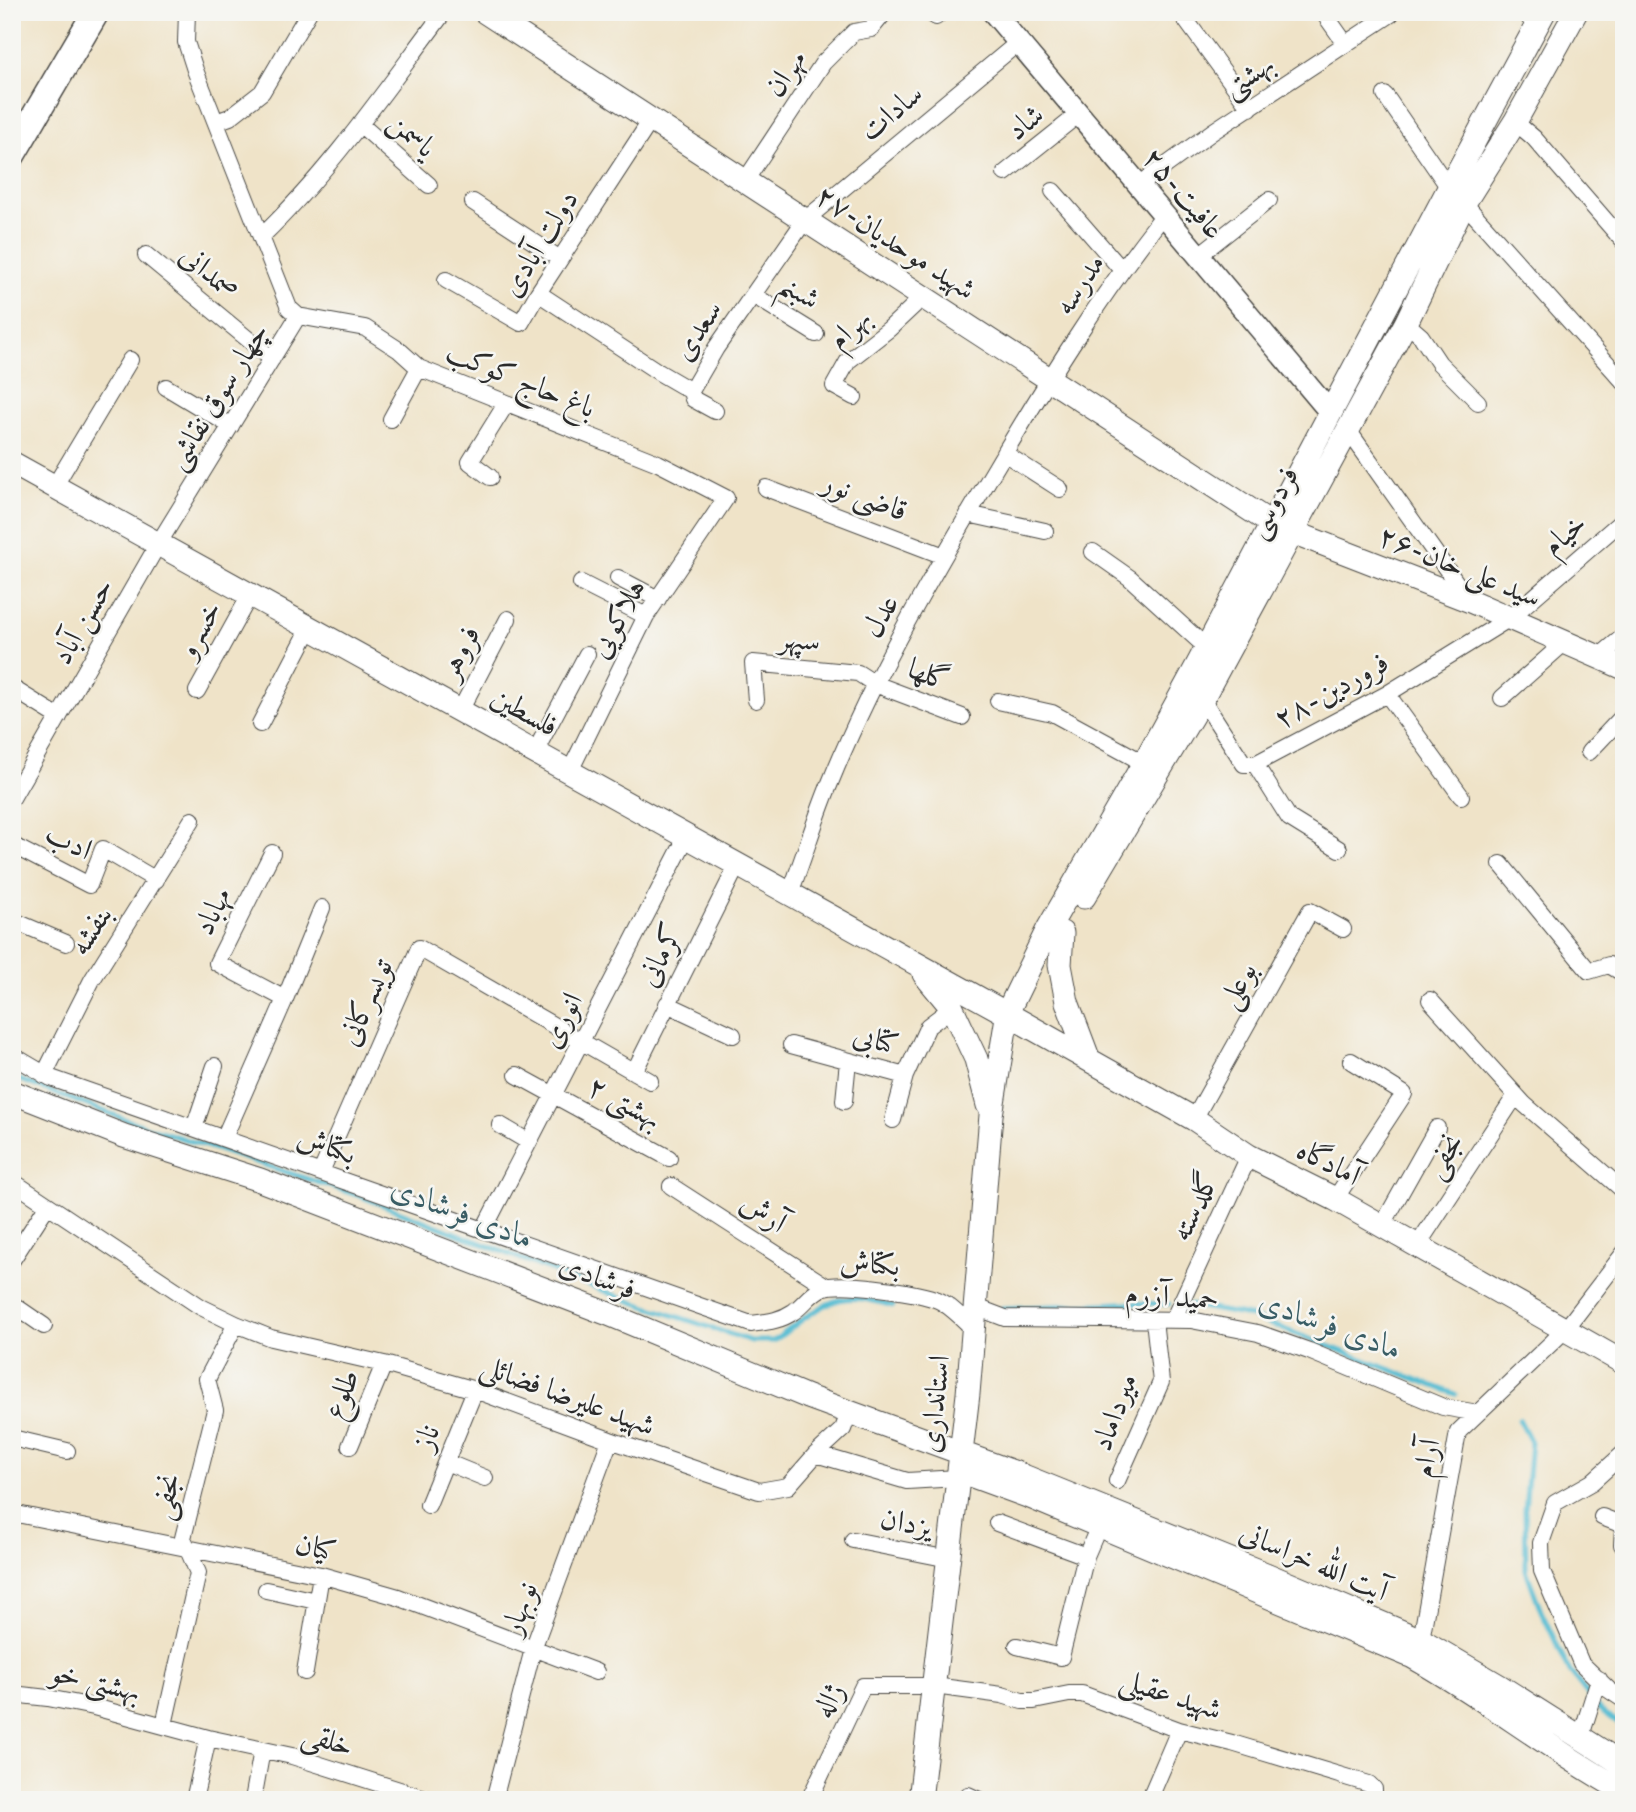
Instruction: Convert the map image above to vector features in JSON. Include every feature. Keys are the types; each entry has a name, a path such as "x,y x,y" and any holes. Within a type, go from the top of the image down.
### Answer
{"main road":[{"path":"12,123 78,12"},
{"path":"12,155 96,12"},
{"name":"۲۷-شهید موحدیان","path":"485,12 1281,529"},
{"name":"فردوسی","path":"1012,1017 1025,1001 1062,933 1202,699 1281,529 1330,412 1457,195 1515,122 1576,12"},
{"name":"فردوسی","path":"1012,1017 1014,995 1057,912 1207,648 1281,529 1348,430 1406,323 1457,195 1535,17"},
{"path":"1330,412 1348,430"},
{"name":"فلسطین","path":"12,463 1012,1017"},
{"name":"۲۶-سید علی خان","path":"1281,529 1468,600 1624,668"},
{"path":"1062,933 1060,965 1067,1002 1088,1060"},
{"path":"916,963 952,1008 976,1059 991,1115"},
{"name":"آمادگاه","path":"1012,1017 1194,1119 1249,1156 1335,1199 1624,1363"},
{"name":"استانداری","path":"920,1800 960,1468 991,1115 1012,1017"},
{"name":"فرشادی","path":"12,1092 124,1136 260,1180 568,1298 849,1413 960,1468"},
{"name":"آیت الله خراسانی","path":"960,1468 1099,1526 1421,1640 1624,1765"},
{"name":"آیت الله خراسانی","path":"960,1468 1029,1478 1302,1599 1441,1673 1560,1754 1624,1791"}],"street":[{"name":"چهار سوق نقاشی","path":"159,544 298,316 289,308 186,42 187,12"},
{"path":"216,122 230,117 262,92 309,12"},
{"path":"261,237 288,211 360,124 444,12"},
{"name":"مهران","path":"745,181 823,63 854,32 871,29 885,12"},
{"path":"929,12 936,17 941,12"},
{"name":"۲۵-عافیت","path":"993,12 1330,412"},
{"path":"1180,12 1250,107"},
{"path":"1323,12 1345,43"},
{"name":"بهشتی","path":"1139,185 1250,107 1391,14"},
{"name":"سادات","path":"805,220 1013,47"},
{"path":"1385,95 1457,195 1624,382"},
{"name":"شاد","path":"1005,173 1079,114"},
{"name":"دولت آبادی","path":"446,280 521,323 651,120"},
{"path":"1515,122 1534,138 1621,230"},
{"name":"یاسمن","path":"360,124 429,186"},
{"path":"1053,191 1121,270"},
{"path":"1198,256 1269,200"},
{"path":"472,202 560,259"},
{"name":"سعدی","path":"538,293 691,391 716,348 805,220"},
{"name":"مدرسه","path":"1048,380 1121,270 1159,221"},
{"name":"صمدانی","path":"146,255 272,359"},
{"name":"شبنم","path":"753,295 816,334"},
{"name":"بهرام","path":"854,397 834,386 848,361 923,298"},
{"name":"باغ حاج کوکب","path":"298,316 365,328 419,368 658,463 726,498"},
{"path":"1406,323 1421,336 1439,363 1478,402"},
{"path":"54,487 130,360"},
{"path":"391,419 419,368"},
{"name":"عدل","path":"790,893 830,783 875,684 944,556 1048,380"},
{"path":"166,387 231,426"},
{"path":"691,391 693,399 715,411"},
{"path":"490,477 470,463 506,404"},
{"path":"1348,430 1468,600"},
{"path":"1004,453 1060,489"},
{"name":"قاضی نور","path":"766,488 944,556"},
{"name":"هلاکویی","path":"570,771 646,616 726,498"},
{"path":"968,514 1045,531"},
{"name":"خیام","path":"1510,618 1624,519"},
{"name":"حسن آباد","path":"12,798 18,776 59,717 159,544"},
{"path":"1093,552 1130,578 1207,648"},
{"path":"618,578 658,599"},
{"path":"580,583 646,616"},
{"name":"خسرو","path":"197,691 250,595"},
{"name":"۲۸-فروردین","path":"1202,699 1244,764 1255,764 1387,694 1510,618"},
{"name":"فروهر","path":"460,711 508,619"},
{"path":"260,724 310,628"},
{"path":"1599,657 1624,636"},
{"path":"1502,698 1564,643"},
{"path":"535,752 587,654"},
{"name":"سپهر","path":"756,700 753,663 858,673 875,684"},
{"name":"گلها","path":"875,684 962,717"},
{"path":"12,688 59,717"},
{"path":"1387,694 1461,796"},
{"path":"999,701 1052,713 1144,763"},
{"path":"1589,752 1624,715"},
{"path":"1255,764 1289,818 1339,849"},
{"name":"بنفشه","path":"44,1075 92,980 192,820"},
{"name":"انوری","path":"484,1229 687,836"},
{"name":"ادب","path":"12,845 89,886 103,849 156,880"},
{"name":"مهاباد","path":"272,853 217,964 285,999"},
{"name":"کرمانی","path":"634,1072 737,864"},
{"path":"1501,864 1589,971 1609,965 1624,974"},
{"path":"224,1138 322,908"},
{"name":"بوعلی","path":"1194,1119 1310,911 1343,929"},
{"path":"12,920 66,943"},
{"name":"تویسرکانی","path":"321,1172 419,948 581,1042"},
{"path":"1430,1000 1516,1095 1624,1191"},
{"path":"667,1004 733,1035"},
{"name":"کتابی","path":"791,1045 905,1076 928,1026 952,1008"},
{"path":"581,1042 650,1081"},
{"name":"بکتاش","path":"12,1055 44,1075 751,1324 776,1321 794,1312 810,1294 826,1286 884,1289 938,1299 975,1318"},
{"path":"844,1101 848,1061"},
{"path":"1335,1199 1404,1094 1350,1061"},
{"path":"194,1128 215,1066"},
{"name":"بهشتی ۲","path":"517,1075 669,1158"},
{"path":"893,1120 905,1076"},
{"name":"نجفی","path":"1417,1245 1516,1095"},
{"path":"500,1125 529,1142"},
{"path":"1382,1226 1437,1128"},
{"name":"گلدسته","path":"1173,1320 1249,1156"},
{"path":"12,1181 201,1307 236,1324"},
{"name":"آرش","path":"671,1185 826,1286"},
{"path":"12,1260 47,1206"},
{"name":"آرام","path":"1421,1640 1458,1432 1565,1329 1624,1253"},
{"path":"12,1304 44,1326"},
{"name":"حمید آزرم","path":"975,1318 1191,1320 1258,1333 1309,1351 1380,1383 1443,1407 1478,1413"},
{"name":"میرداماد","path":"1117,1481 1161,1382 1154,1320"},
{"name":"نجفی","path":"164,1725 198,1573 183,1538 215,1410 207,1378 236,1324"},
{"name":"شهید علیرضا فضائلی","path":"236,1324 271,1338 384,1364 475,1390 759,1491 788,1486 843,1429 849,1413"},
{"name":"طلوع","path":"350,1446 384,1364"},
{"name":"ناز","path":"428,1505 475,1390"},
{"path":"12,1438 67,1451"},
{"name":"نوبهار","path":"494,1800 533,1649 610,1440"},
{"path":"1624,1452 1592,1482 1555,1503 1541,1543 1542,1571 1581,1663 1624,1700"},
{"path":"816,1454 907,1481 960,1468"},
{"path":"446,1462 485,1478"},
{"name":"کیان","path":"12,1513 321,1576 398,1597 596,1672"},
{"path":"1602,1517 1623,1524 1624,1547"},
{"path":"997,1523 1086,1556"},
{"path":"1017,1646 1061,1657 1086,1556 1099,1526"},
{"name":"یزدان","path":"853,1540 949,1559"},
{"path":"304,1672 321,1576"},
{"path":"266,1591 316,1601"},
{"path":"1580,1739 1598,1679"},
{"name":"شهید عقیلی","path":"934,1685 1034,1701 1082,1694 1179,1730 1369,1784 1374,1789 1374,1800"},
{"name":"ژاله","path":"809,1800 863,1686 934,1685"},
{"name":"بهشتی خو","path":"14,1693 94,1707 208,1738"},
{"path":"1149,1800 1179,1730"},
{"path":"194,1800 208,1738"},
{"name":"خلقی","path":"208,1738 292,1756 431,1800"},
{"path":"253,1800 262,1750"},
{"path":"964,1800 968,1795 972,1795 979,1800"}],"waterway":[{"name":"مادی فرشادی","path":"12,1077 138,1124 357,1195 630,1301 751,1341 774,1341 814,1312 839,1300 859,1299 893,1306"},
{"name":"مادی فرشادی","path":"1002,1308 1122,1303 1169,1304"},
{"name":"مادی فرشادی","path":"1189,1305 1249,1316 1455,1394"},
{"name":"مادی فرشادی","path":"1519,1419 1531,1442 1525,1510 1526,1570 1541,1611 1570,1672 1599,1709 1624,1727"}]}
